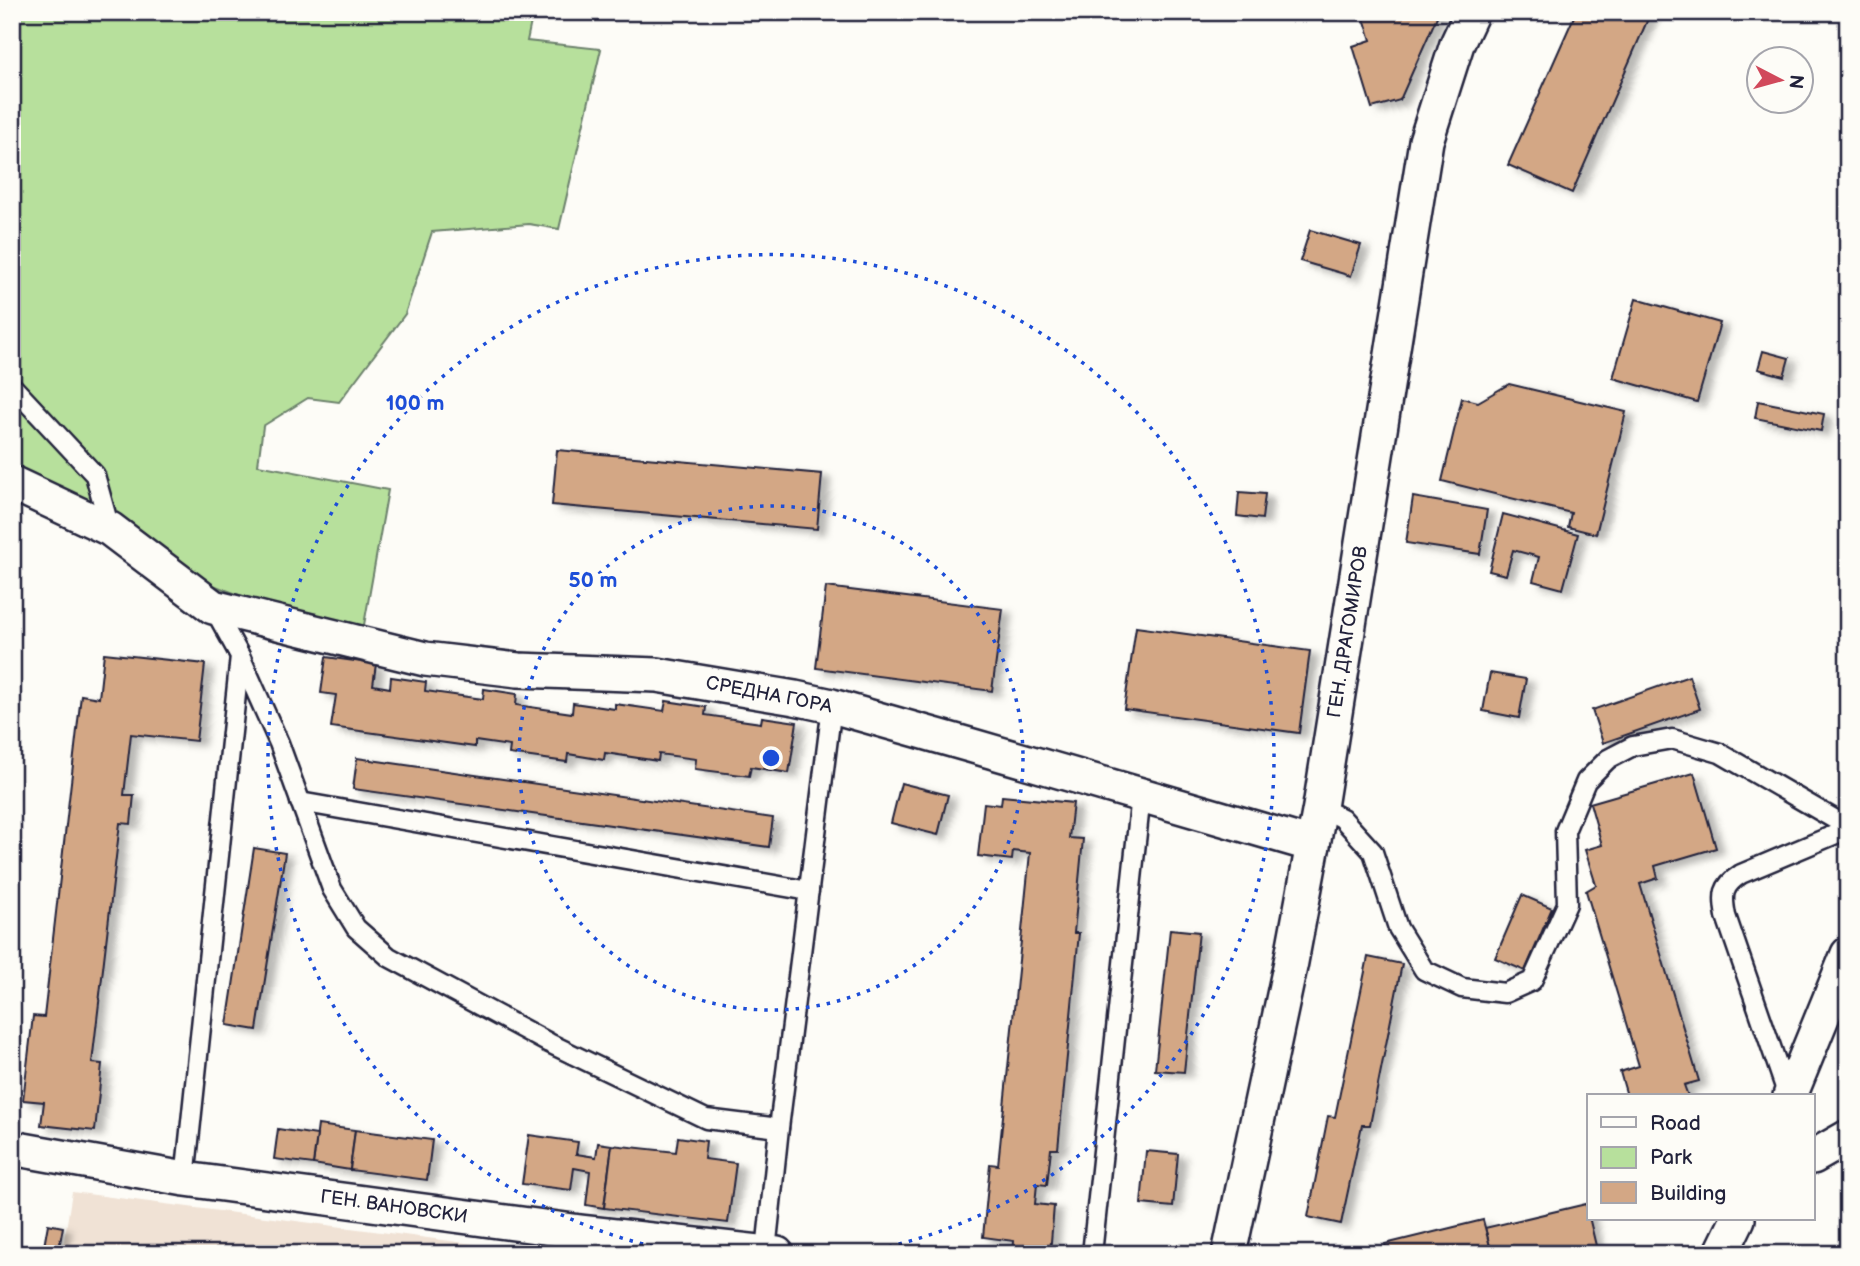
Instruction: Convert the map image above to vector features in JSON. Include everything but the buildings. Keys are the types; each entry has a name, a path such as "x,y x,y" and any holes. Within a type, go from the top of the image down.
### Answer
{"street":[{"name":"ГЕН. ДРАГОМИРОВ","path":"1230,1254 1320,807 1426,141 1457,44 1472,12"},
{"path":"12,483 110,529 213,607"},
{"name":"СРЕДНА ГОРА","path":"213,607 425,659 518,670 657,675 733,686 832,706 1312,845"},
{"path":"1790,1094 1848,954"},
{"path":"1814,1156 1848,1137"},
{"name":"ГЕН. ВАНОВСКИ","path":"12,1148 580,1243 771,1252"},
{"path":"1721,1254 1738,1220"}],"lane":[{"path":"12,386 96,475 110,529"},
{"path":"213,607 240,656 279,743 332,889 356,928 389,957 549,1043 706,1119 779,1128"},
{"path":"185,1179 240,656"},
{"path":"771,1252 779,1128 832,706"},
{"path":"1320,807 1342,818 1373,852 1398,928 1424,970 1462,988 1505,993 1532,981 1567,904 1565,831 1586,781 1608,758 1633,746 1672,739 1720,753 1848,828"},
{"path":"1093,1254 1141,794"},
{"path":"300,802 809,891"},
{"path":"1788,1094 1726,916 1723,898 1728,882 1741,874 1848,828"}],"shaded area":[{"path":"72,1192 544,1253 544,1254 62,1254"}],"green space":[{"path":"12,12 533,12 527,41 601,49 559,229 529,224 432,232 405,314 339,402 308,398 263,426 258,465 388,490 361,642 151,561 12,483"}]}
